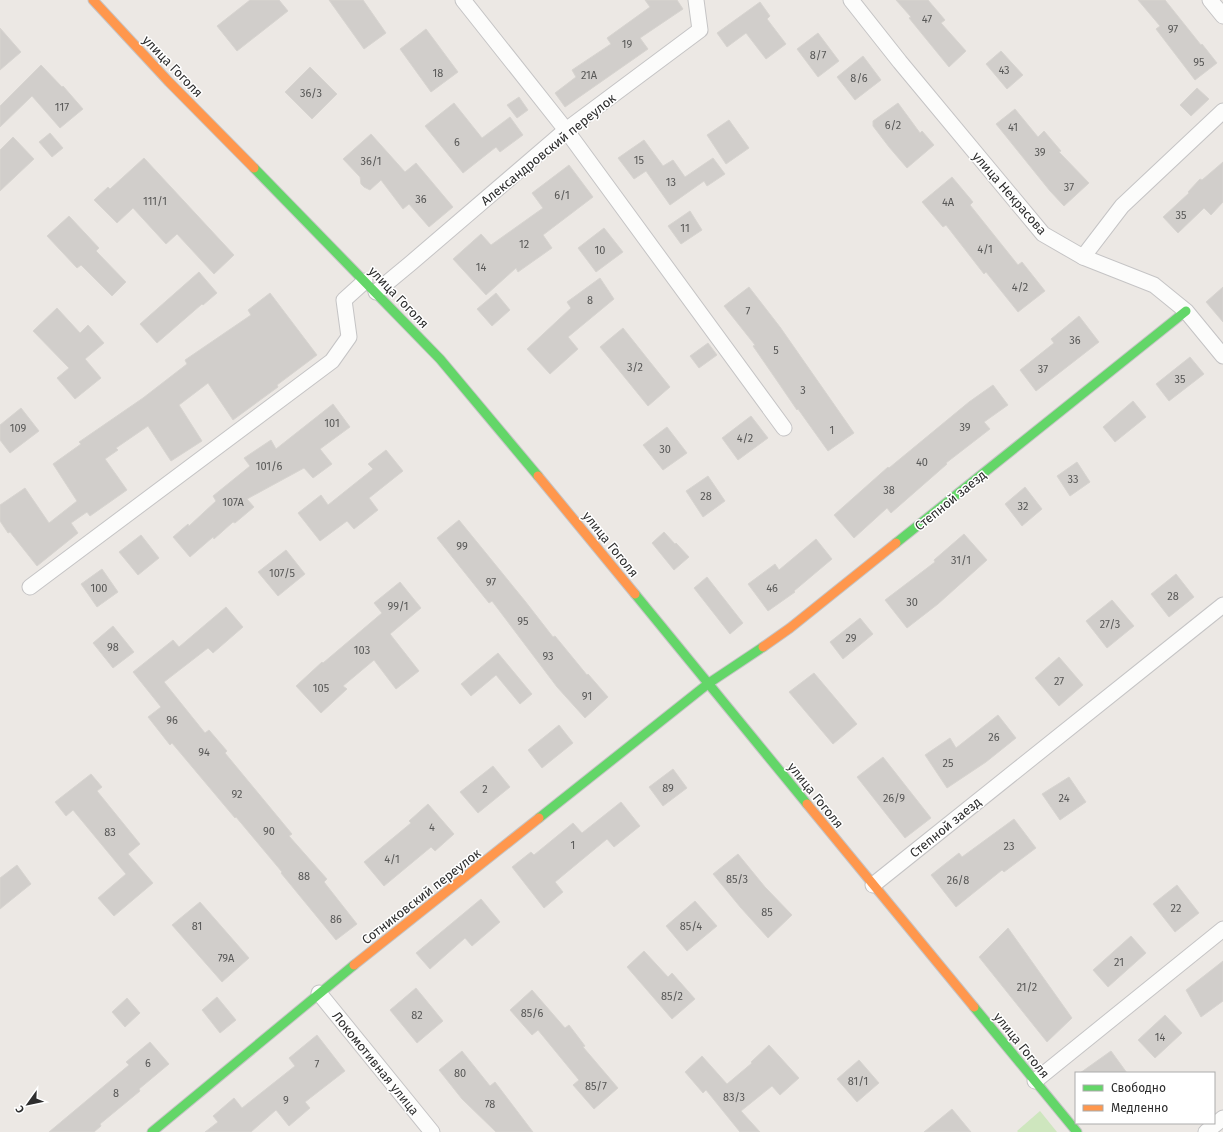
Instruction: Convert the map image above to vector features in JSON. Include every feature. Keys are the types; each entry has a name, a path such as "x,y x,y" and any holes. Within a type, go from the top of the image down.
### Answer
{"main road":[{"name":"улица Гоголя","path":"93,0 175,87 440,359 709,683 1077,1132"},
{"name":"Степной заезд","path":"709,683 790,628 1186,311"},
{"name":"Сотниковский переулок","path":"152,1132 319,994 709,683"}],"street":[{"path":"462,0 566,130 784,428"},
{"name":"Александровский переулок","path":"376,292 566,130 700,30 696,0"},
{"name":"улица Некрасова","path":"852,0 900,62 1042,234 1083,257 1154,285 1186,311 1223,356"},
{"path":"1210,0 1223,16"},
{"path":"1083,257 1122,206 1223,111"},
{"path":"30,587 332,361 349,337 344,300 365,281"},
{"name":"Степной заезд","path":"873,884 1223,605"},
{"path":"1035,1081 1223,928"},
{"name":"Локомотивная улица","path":"319,994 432,1132"},
{"path":"1206,1132 1223,1118"}],"green space":[{"path":"1040,1111 1057,1132 1017,1131"}],"building":[{"path":"250,0 279,0 288,11 237,51 217,26"},
{"path":"329,0 363,0 386,33 364,49"},
{"path":"645,0 677,0 683,9 640,38 648,49 565,107 555,93 576,77 572,70 611,44 607,38 650,7"},
{"path":"896,0 928,0 945,20 941,23 966,51 949,67 909,18 911,17"},
{"path":"1138,0 1165,0 1217,63 1195,80 1156,29 1160,26"},
{"path":"760,2 770,16 767,19 786,44 766,59 746,33 727,47 717,33"},
{"path":"0,28 21,52 0,70"},
{"path":"426,29 458,72 431,92 400,49"},
{"path":"818,33 839,61 818,77 797,49"},
{"path":"1001,51 1023,75 1007,89 986,64"},
{"path":"863,56 881,80 855,100 837,77"},
{"path":"41,65 62,87 63,86 83,109 60,128 32,96 0,127 0,106"},
{"path":"310,67 337,94 312,119 285,92"},
{"path":"1197,88 1209,99 1191,116 1180,105"},
{"path":"519,97 528,110 517,118 507,105"},
{"path":"454,103 482,138 510,117 523,135 500,152 496,147 463,173 425,126"},
{"path":"898,103 920,133 922,131 934,145 907,168 873,126 873,121"},
{"path":"1015,109 1038,137 1044,131 1061,151 1059,152 1089,183 1064,206 1050,191 996,124"},
{"path":"729,120 749,148 726,164 707,135"},
{"path":"50,133 63,148 52,157 39,142"},
{"path":"371,134 405,172 416,163 453,207 429,227 409,204 403,209 381,180 370,190 364,187 361,184 360,177 343,159"},
{"path":"13,137 34,159 0,191 0,150"},
{"path":"644,140 663,166 673,160 685,177 713,158 725,174 707,186 704,181 670,205 646,171 634,179 618,158"},
{"path":"144,158 234,255 214,274 177,234 166,244 133,208 117,223 94,200 108,187 110,189"},
{"path":"1223,162 1223,202 1211,215 1204,208 1178,233 1163,217 1189,193 1188,192 1200,179 1202,180"},
{"path":"569,165 593,197 543,235 552,248 518,272 516,268 486,295 453,259 481,234 491,245 543,208 532,193"},
{"path":"952,177 973,202 970,205 1018,265 1022,262 1045,291 1018,312 986,272 984,274 946,225 943,227 922,202"},
{"path":"690,211 702,230 681,244 668,226"},
{"path":"69,216 99,248 96,251 126,282 112,296 81,265 77,268 47,236"},
{"path":"604,228 623,252 596,272 578,248"},
{"path":"199,272 217,293 157,343 140,324"},
{"path":"600,278 614,299 568,337 578,349 550,374 527,349 571,308 567,302"},
{"path":"749,287 780,327 854,433 828,451 798,409 797,410 753,346 755,345 724,306"},
{"path":"1223,287 1223,322 1206,302"},
{"path":"270,293 317,355 277,385 278,387 233,420 208,383 179,405 202,441 171,461 148,426 116,448 118,450 105,459 127,490 90,516 87,512 71,523 78,533 37,566 10,532 8,533 0,521 0,505 25,488 49,523 77,501 53,464 81,444 79,442 143,398 187,364 185,360 251,315 248,310"},
{"path":"496,293 510,310 492,326 477,309"},
{"path":"57,308 80,333 88,325 104,343 85,359 101,378 75,399 57,378 69,368 33,331"},
{"path":"1079,316 1099,342 1036,391 1020,370 1054,343 1051,339"},
{"path":"623,328 670,387 648,406 600,347"},
{"path":"708,343 717,355 699,368 690,356"},
{"path":"1190,357 1204,374 1169,401 1156,384"},
{"path":"993,385 1008,405 984,422 990,429 946,463 947,464 891,513 887,508 854,538 834,515 888,467 889,468 969,402"},
{"path":"1133,401 1146,417 1115,442 1103,427"},
{"path":"333,404 350,427 320,449 332,464 313,478 304,468 247,499 254,507 235,523 233,522 214,539 213,537 190,557 173,537 188,524 189,526 216,501 213,496 250,466 244,458 271,440 276,449"},
{"path":"21,408 39,431 10,453 0,440 0,425"},
{"path":"751,416 768,438 738,460 722,438"},
{"path":"667,427 687,453 663,470 643,445"},
{"path":"386,450 403,471 369,498 378,510 354,529 347,521 320,541 298,513 321,495 328,505 373,469 368,464"},
{"path":"1077,462 1090,482 1070,496 1057,476"},
{"path":"708,476 725,501 703,517 686,491"},
{"path":"1025,487 1042,509 1022,526 1005,504"},
{"path":"459,520 553,637 555,636 587,675 588,674 608,697 585,718 557,687 492,601 489,603 437,538"},
{"path":"664,532 689,557 674,570 652,543"},
{"path":"964,534 987,560 938,604 907,628 885,600 935,562 934,560"},
{"path":"141,535 159,558 138,575 119,552"},
{"path":"816,539 832,559 794,591 795,592 768,611 748,584 775,564 779,570"},
{"path":"286,550 305,574 278,596 258,572"},
{"path":"102,569 118,592 97,607 81,584"},
{"path":"1176,574 1194,597 1169,617 1151,594"},
{"path":"707,577 743,623 730,634 694,588"},
{"path":"400,582 421,608 390,634 419,671 396,689 374,660 343,686 347,689 321,713 296,686 322,662 323,663 382,613 374,603"},
{"path":"1112,600 1134,626 1107,648 1086,621"},
{"path":"226,607 243,627 213,653 208,648 164,682 205,733 209,730 227,751 225,753 292,834 289,836 327,879 324,882 357,924 336,940 236,817 235,818 172,743 170,745 148,717 161,707 133,672 173,640 179,647"},
{"path":"860,618 873,634 843,659 830,642"},
{"path":"113,626 134,652 113,668 93,643"},
{"path":"498,653 532,694 520,704 496,675 471,696 461,684"},
{"path":"1059,657 1083,685 1059,706 1035,678"},
{"path":"814,673 857,724 833,744 789,692"},
{"path":"998,715 1016,738 986,762 947,788 925,755 950,738 956,748"},
{"path":"559,725 573,743 542,768 528,750"},
{"path":"883,757 931,818 905,838 857,777"},
{"path":"493,766 510,787 478,813 460,792"},
{"path":"673,769 687,788 663,806 649,787"},
{"path":"91,774 102,787 97,791 140,844 128,854 153,883 114,916 98,898 126,874 73,810 66,816 55,802"},
{"path":"1069,777 1086,802 1060,820 1042,794"},
{"path":"621,802 640,826 614,847 607,839 555,882 563,892 544,908 512,867 531,852 534,855 573,823 582,833"},
{"path":"428,804 454,834 435,851 431,847 384,886 364,862 411,823 409,821"},
{"path":"1014,819 1036,848 1004,872 1002,870 956,907 931,875 959,853 962,857"},
{"path":"738,854 765,887 792,915 768,938 713,874"},
{"path":"17,865 31,884 0,909 0,878"},
{"path":"1177,885 1199,913 1175,932 1153,904"},
{"path":"481,899 500,922 472,946 465,938 430,969 416,953"},
{"path":"695,901 717,926 687,951 666,926"},
{"path":"200,902 249,958 222,982 172,925"},
{"path":"1008,928 1072,1018 1047,1042 979,957"},
{"path":"1131,936 1146,953 1108,987 1093,970"},
{"path":"644,951 668,977 672,973 695,999 672,1019 627,967"},
{"path":"1223,961 1223,1001 1201,1017 1186,990"},
{"path":"416,988 443,1021 417,1043 390,1010"},
{"path":"532,990 565,1028 569,1025 585,1046 583,1047 618,1088 594,1109 573,1085 579,1080 538,1030 532,1035 510,1010"},
{"path":"217,997 236,1020 220,1033 202,1010"},
{"path":"127,998 140,1013 125,1027 112,1012"},
{"path":"1165,1015 1182,1033 1155,1058 1138,1040"},
{"path":"317,1035 345,1071 305,1102 310,1108 289,1126 276,1110 251,1132 205,1132 218,1122 213,1116 234,1098 242,1108 295,1066 289,1058"},
{"path":"150,1042 169,1064 139,1089 140,1091 100,1124 101,1126 94,1132 49,1132 129,1065 126,1062"},
{"path":"769,1045 799,1078 780,1095 772,1086 741,1111 760,1132 740,1132 706,1090 703,1093 685,1072 702,1056 727,1084 752,1063 751,1062"},
{"path":"462,1051 490,1086 495,1082 533,1132 496,1132 462,1099 439,1070"},
{"path":"1111,1051 1126,1072 1081,1072"},
{"path":"859,1060 879,1083 857,1102 837,1079"},
{"path":"952,1109 971,1132 924,1132"}],"traffic: fast":[{"path":"254,168 440,359 538,476"},
{"path":"896,543 1186,311"},
{"path":"635,594 807,804"},
{"path":"539,818 709,683 763,647"},
{"path":"152,1132 354,965"},
{"path":"974,1007 1077,1132"}],"traffic: slow":[{"path":"93,0 169,82 254,168"},
{"path":"538,476 635,594"},
{"path":"763,647 790,628 896,543"},
{"path":"807,804 974,1007"},
{"path":"354,965 539,818"}]}
